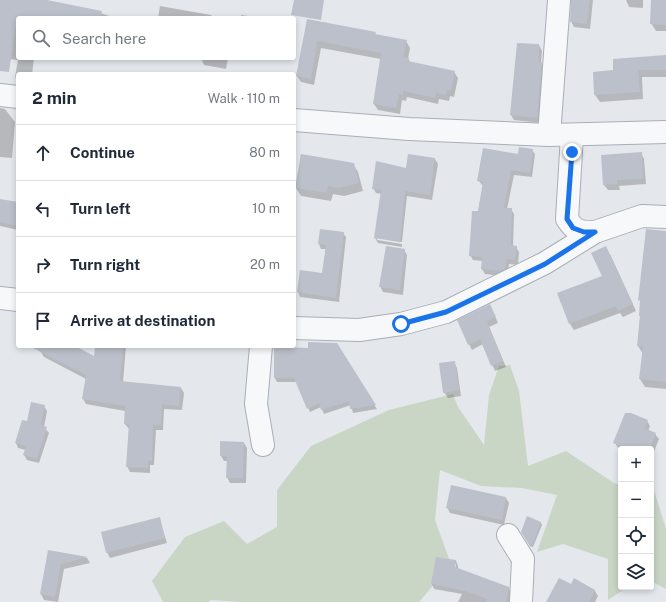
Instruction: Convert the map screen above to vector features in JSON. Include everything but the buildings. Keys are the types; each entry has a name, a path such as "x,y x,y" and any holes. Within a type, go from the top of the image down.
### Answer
{"street":[{"path":"549,135 559,0"},
{"path":"0,95 16,97"},
{"path":"296,120 409,129 549,135 666,132"},
{"path":"572,134 567,219 573,228 584,232 595,232"},
{"path":"296,328 359,330 401,324 446,312 545,264 595,232 642,216 666,216"},
{"path":"0,298 16,300"},
{"path":"261,348 256,404 263,445"},
{"path":"508,535 523,559 521,602"}],"green space":[{"path":"510,365 519,391 528,466 566,451 618,484 618,590 623,590 608,600 608,559 563,544 537,552 557,495 522,488 481,486 440,470 435,520 451,564 419,602 240,602 211,600 208,602 163,602 152,581 185,537 224,521 247,544 277,527 277,490 311,446 389,410 453,394 458,407 484,445 489,395 499,366"},
{"path":"654,490 666,529 666,589 654,583"}],"route":[{"path":"401,324 446,312 545,264 595,232 584,232 573,228 567,219 572,152"}]}
